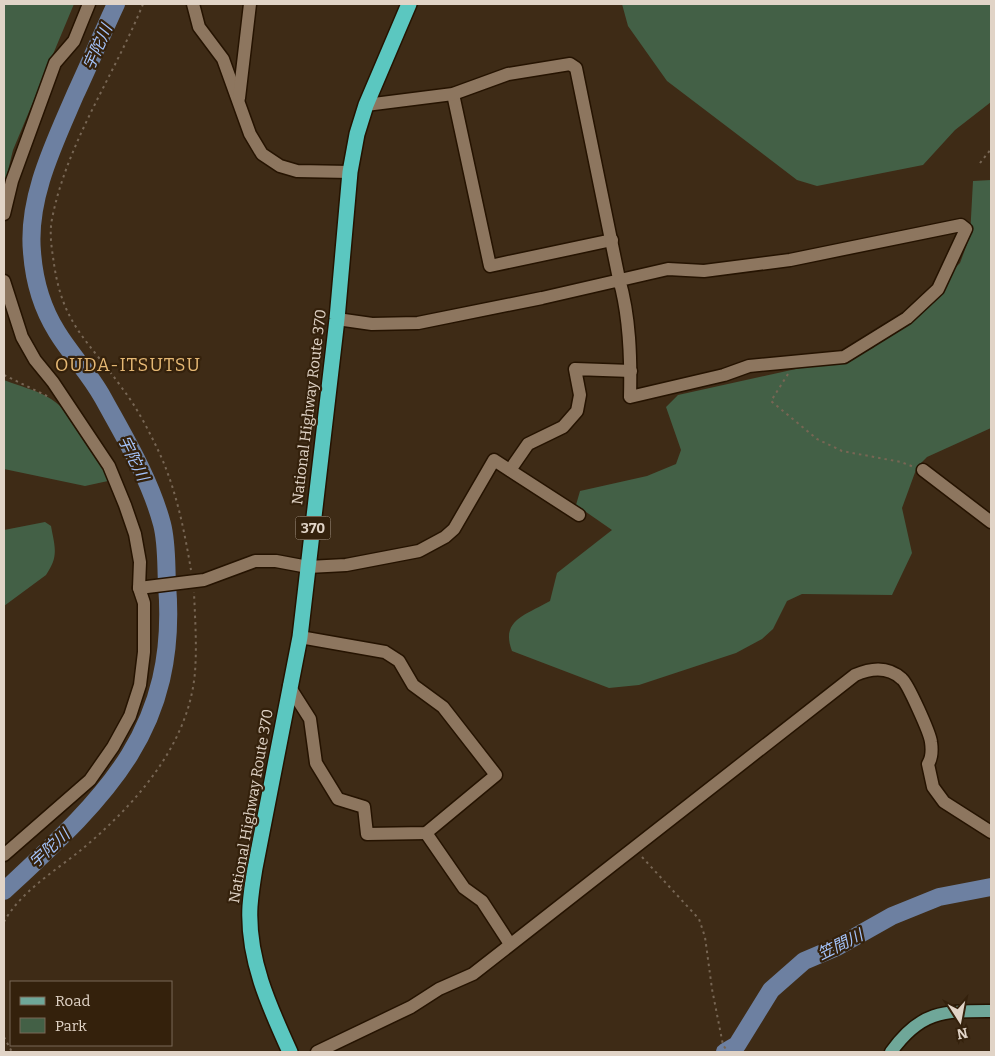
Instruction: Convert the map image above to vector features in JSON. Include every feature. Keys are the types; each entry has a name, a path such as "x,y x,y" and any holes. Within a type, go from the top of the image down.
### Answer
{"highway":[{"name":"National Highway Route 370","path":"290,1052 259,976 253,951 250,906 255,868 300,637 337,318 350,172 357,134 366,105 409,4"}],"main road":[{"path":"891,1052 914,1026 932,1016 953,1010 991,1011"}],"street":[{"path":"4,214 12,181 55,63 74,41 89,4"},
{"path":"192,4 199,27 223,59 250,134 262,154 280,166 297,171 350,172"},
{"path":"239,101 250,4"},
{"path":"337,318 372,324 418,323 542,298 619,279 668,269 704,271 790,260 961,225 966,229 938,289 907,318 844,357 749,366 724,375 630,397 631,371 626,302 619,279 576,68 570,64 508,74 453,94 366,105"},
{"path":"453,94 490,266 612,240"},
{"path":"4,281 22,336 35,360 69,406 108,466 125,504 135,534 144,604 144,652 140,685 130,716 114,747 90,780 4,855"},
{"path":"510,470 528,444 563,427 577,412 580,395 575,369 631,371"},
{"path":"141,588 204,580 255,561 276,561 308,567 346,565 419,551 445,538 454,529 494,460 579,515"},
{"path":"923,470 991,522"},
{"path":"289,686 310,719 316,763 338,799 364,807 367,834 426,833 496,775 443,707 413,685 399,661 386,652 300,637"},
{"path":"317,1052 411,1007 439,989 473,974 855,674 868,669 884,669 903,679 912,695 931,741 931,759 928,764 933,787 944,802 991,832"},
{"path":"426,833 464,888 482,901 510,944"}],"path":[{"path":"980,163 991,149"},
{"path":"795,361 771,401 774,404 817,439 842,451 901,462 923,470"},
{"path":"4,375 69,406"},
{"path":"634,848 699,919 705,936 712,989 723,1045 728,1052"},
{"path":"4,1037 12,1052"}],"green space":[{"path":"4,4 74,4 13,150 4,187"},
{"path":"622,4 991,4 991,102 955,130 923,165 817,186 797,180 667,81 628,26"},
{"path":"991,180 991,428 927,457 917,467 902,508 912,553 892,595 802,594 787,601 773,629 762,639 736,653 639,685 609,688 512,651 509,641 512,625 524,615 550,601 557,573 612,530 576,505 580,491 647,476 676,464 681,450 666,407 678,395 859,355 873,348 960,263 970,236 973,181"},
{"path":"4,380 40,393 59,405 77,424 93,448 108,481 85,486 4,469"},
{"path":"45,522 51,526 55,546 53,562 46,575 4,606 4,530"}],"waterway":[{"name":"宇陀川","path":"4,891 73,825 103,792 128,758 147,722 161,681 168,636 166,546 157,507 136,459 103,398 62,340 47,313 37,283 32,252 34,212 44,172 75,95 116,4"},
{"name":"笠間川","path":"725,1052 737,1045 771,990 804,961 837,947 892,916 939,897 991,887"}],"district":[{"name":"OUDA-ITSUTSU","path":"128,365"}]}
